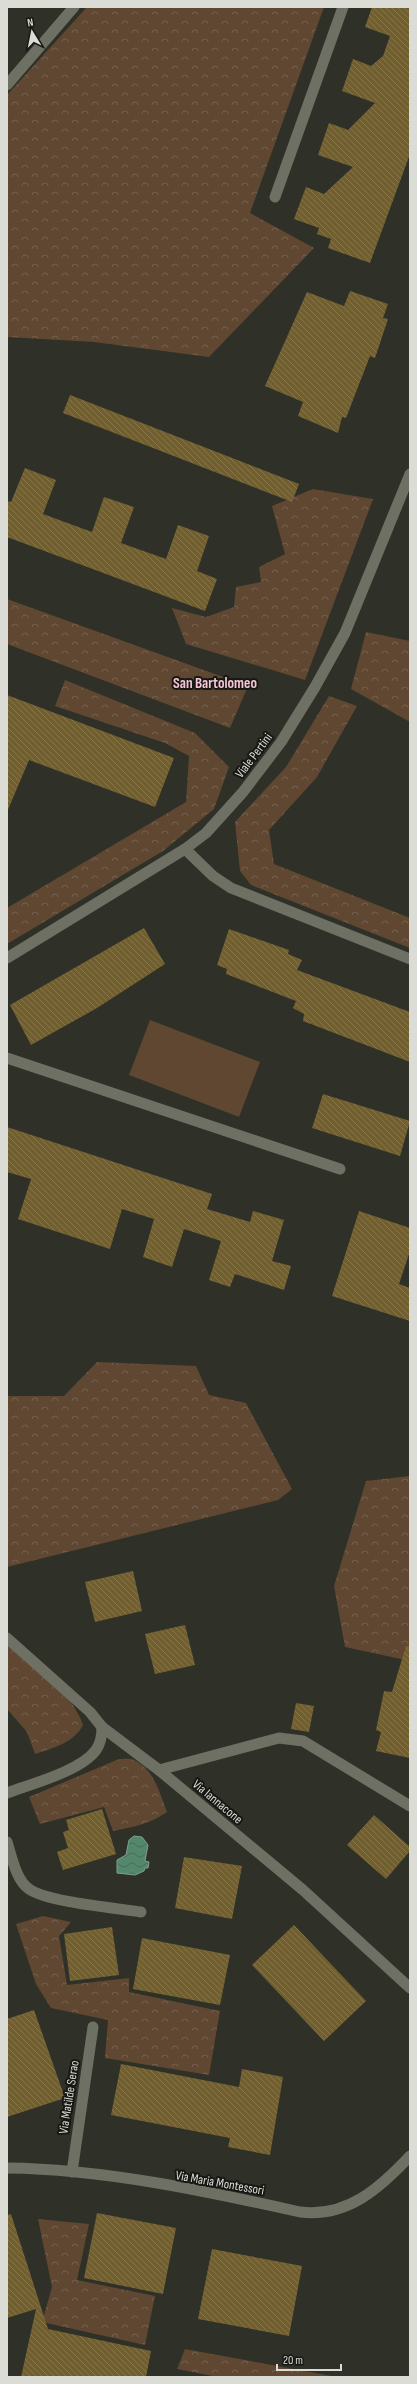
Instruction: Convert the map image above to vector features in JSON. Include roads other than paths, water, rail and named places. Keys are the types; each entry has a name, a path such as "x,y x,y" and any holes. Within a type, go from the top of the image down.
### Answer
{"street":[{"path":"7,85 74,7"},
{"path":"275,197 343,7"},
{"name":"Viale Pertini","path":"7,958 185,849 206,833 243,792 281,742 345,633 410,474"},
{"path":"185,849 212,876 231,888 410,960"},
{"path":"7,1058 340,1169"},
{"name":"Via Iannacone","path":"7,1638 90,1712 102,1727 159,1770 302,1890 410,1988"},
{"path":"7,1793 73,1767 90,1757 99,1744 102,1727"},
{"path":"159,1770 279,1738 303,1741 410,1806"},
{"path":"7,1842 17,1873 29,1889 54,1898 141,1912"},
{"name":"Via Matilde Serao","path":"72,2172 93,2027"},
{"name":"Via Maria Montessori","path":"7,2168 72,2172 154,2184 300,2212 319,2213 342,2209 361,2199 410,2156"}],"water":[{"path":"134,1836 142,1837 148,1845 145,1861 149,1862 148,1868 145,1868 144,1871 135,1875 117,1873 117,1860 126,1855 129,1840"}],"district":[{"name":"San Bartolomeo","path":"215,683"}]}
